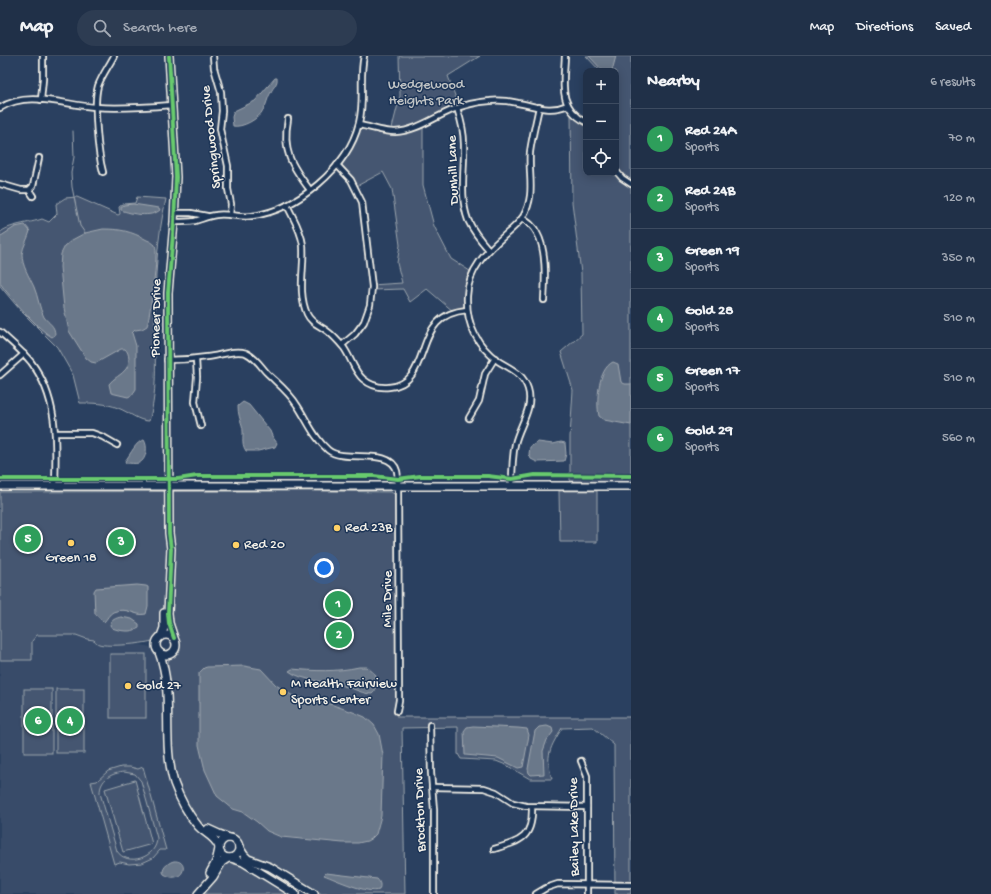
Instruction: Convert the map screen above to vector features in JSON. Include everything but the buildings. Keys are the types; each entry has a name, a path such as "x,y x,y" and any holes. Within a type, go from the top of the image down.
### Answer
{"street":[{"path":"41,100 43,88 43,56"},
{"path":"103,172 100,160 96,107 97,96 99,85 114,56"},
{"name":"Pioneer Drive","path":"169,56 176,177 168,294 169,533 171,549 169,616 174,638"},
{"name":"Springwood Drive","path":"213,56 214,68 221,92 222,111 220,129 228,166 228,189 231,204 230,215"},
{"path":"174,222 189,222 207,216 230,215 242,217 269,212 287,205 310,190 326,177 338,166 348,150 359,124 363,105 362,74 364,56"},
{"path":"565,56 563,80 564,92 568,105 575,115 583,120"},
{"path":"0,108 16,100 30,99 96,107 143,107 172,105"},
{"path":"359,124 396,132 419,126 457,108 474,103 499,101 554,109 568,105"},
{"path":"512,486 512,462 515,445 519,430 527,412 529,395 526,384 518,373 495,358 484,348 474,334 467,310 467,294 470,279 477,264 489,250 513,228 522,218 526,210 531,194 530,154 539,107"},
{"name":"Dunhill Lane","path":"457,108 464,134 465,208 473,230 489,250"},
{"path":"288,119 285,138 287,152 297,171 310,190"},
{"path":"29,190 32,186 39,158"},
{"path":"338,166 351,180 362,202 372,287 370,305 364,322 355,334 342,345"},
{"path":"619,174 631,184"},
{"path":"0,184 21,190 29,190"},
{"path":"29,190 33,196"},
{"path":"287,205 302,242 303,259 301,289 306,312 312,322 332,335 342,345 363,378 368,383 380,387 391,387 403,382 413,373 416,368 430,332 438,321 454,312 467,310"},
{"path":"174,213 191,213 207,216"},
{"path":"522,218 533,226 541,241 544,268 544,300"},
{"path":"0,332 24,354 36,370 45,388 53,414 55,433 55,486"},
{"name":"Mile Drive","path":"168,360 196,359 242,352 250,356 292,397 317,438 329,450 339,455 385,458 396,468 398,486 399,700 397,711"},
{"path":"0,375 24,354"},
{"path":"469,418 479,401 485,374 495,358"},
{"path":"196,359 197,377 195,402 201,426"},
{"path":"55,433 92,433 117,445"},
{"path":"0,486 631,486"},
{"name":"Pioneer Drive","path":"161,636 164,628 166,549 169,533"},
{"path":"167,685 169,678 168,661 176,647 174,638 167,635 161,636 156,644 163,665 167,685 168,756 174,784 183,803 198,826 214,838 222,856 240,861 295,894"},
{"path":"159,652 165,655 172,654"},
{"name":"Brockton Drive","path":"430,725 430,768 434,810 434,894"},
{"name":"Bailey Lake Drive","path":"581,761 586,774 587,894"},
{"path":"432,787 484,788 496,792 515,804 532,807 587,807"},
{"path":"494,850 513,843 526,834 532,824 532,807"},
{"path":"192,817 212,831 236,840 244,855 248,859 270,867 314,894"},
{"path":"200,891 216,862 219,848 223,840 229,838"},
{"path":"200,891 213,877 222,862 237,855 239,847"},
{"path":"536,894 543,889 555,885 631,885"}],"shaded area":[{"path":"589,56 616,56 613,68 600,68"},
{"path":"275,78 277,78 277,82 258,117 241,126 233,126 232,117 234,111 255,101"},
{"path":"133,204 159,208 160,210 146,215 121,210 121,207 124,205"},
{"path":"25,225 30,231 22,254 23,263 35,291 42,313 54,329 55,335 52,337 33,321 0,283 0,238 15,227"},
{"path":"103,229 115,229 136,234 155,245 156,251 154,284 147,326 142,329 135,330 132,333 136,346 136,389 132,395 128,397 111,393 109,384 127,367 129,359 127,351 125,349 121,349 96,363 91,362 86,358 69,331 64,308 60,267 61,254 65,246 72,240 85,233"},
{"path":"613,362 618,364 621,382 631,384 631,425 604,420 599,416 598,394 601,378 604,371"},
{"path":"243,402 249,405 270,431 277,443 275,447 258,451 246,451 243,445 243,429 238,409 238,406"},
{"path":"144,440 146,449 144,459 139,463 126,463 125,461 136,445"},
{"path":"538,442 553,444 561,442 565,443 566,454 564,461 537,462 531,459 529,454 530,447"},
{"path":"137,585 148,587 148,606 146,614 142,615 118,610 109,615 104,622 95,614 94,591 96,588"},
{"path":"121,617 132,619 139,624 139,628 133,631 126,631 112,628 110,625 111,622"},
{"path":"37,635 76,635 94,640 103,645 138,644 158,651 198,826 217,842 213,867 198,894 0,894 0,660 31,660 32,641"},
{"path":"244,666 261,669 276,685 293,696 333,705 353,712 365,717 374,725 379,734 383,755 381,816 376,834 372,838 358,843 343,843 281,837 267,831 243,812 233,809 217,796 205,770 199,745 199,673 207,667"},
{"path":"367,667 376,675 375,691 372,694 341,685 301,677 289,671 292,669 317,671 351,669"},
{"path":"547,726 552,728 553,732 547,740 543,751 544,774 531,775 528,769 535,731 539,727"},
{"path":"467,727 527,729 529,735 523,767 518,768 498,758 465,755 464,731"},
{"path":"174,861 182,864 183,868 180,875 171,877 164,874 163,870 165,867"},
{"path":"326,873 377,879 380,884 380,888 379,890 374,891 367,890 324,875"}],"green space":[{"name":"Wedgewood Heights Park","path":"399,56 480,56 448,76 459,107 423,125 423,185 434,226 451,259 473,273 470,279 467,310 454,312 427,289 410,302 403,289 372,290 371,285 402,283 397,263 400,245 392,189 383,172 355,187 337,165 359,125 391,132 400,96"},
{"path":"586,56 631,56 631,181 619,170 619,68 597,68"},
{"path":"571,114 583,122 583,176 619,176 631,186 631,482 570,481 570,437 573,390 561,352 582,334 581,273 572,202"},
{"path":"77,197 118,215 120,214 119,207 123,204 135,203 137,197 166,199 160,228 157,258 155,302 155,383 149,421 141,420 113,406 95,403 80,403 73,375 57,347 21,311 0,286 0,233 3,230 13,226 42,219 49,222 57,214 56,204 65,198"},
{"path":"559,491 597,491 597,542 560,542"},
{"name":"M Health Fairview Sports Center","path":"0,492 391,492 399,497 397,717 631,717 631,894 615,894 614,745 593,727 562,728 554,741 550,752 549,764 552,779 530,779 496,761 461,759 458,754 458,727 402,728 405,894 314,894 251,860 239,847 236,840 209,829 192,817 170,767 168,662 176,645 172,637 164,635 147,642 125,645 103,645 94,640 76,635 37,635 32,641 32,660 0,660"},
{"name":"Gold 27","path":"110,654 146,654 146,718 110,718"},
{"path":"24,689 52,689 52,753 24,753"},
{"path":"56,689 84,689 84,753 56,753"},
{"path":"121,767 138,769 143,767 166,850 160,850 153,858 142,863 129,864 120,862 114,864 91,782 97,781 108,771","holes":["124,772 135,774 141,781 157,838 156,845 147,855 141,858 127,859 117,851 100,793 104,780 111,775"]},
{"path":"135,780 152,844 123,852 105,789"},
{"path":"234,860 291,894 200,894 225,862"}],"waterway":[{"path":"73,131 74,157 71,173 72,187 80,226 85,233"}],"cycle path":[{"path":"169,56 176,177 168,293 169,533 171,549 168,613 169,623 174,638"},
{"path":"0,479 178,479 197,476 374,476 398,479 420,476 488,476 512,479 535,475 631,476"}],"place":[{"name":"Red 23B","path":"337,528"},
{"name":"Green 17","path":"28,539"},
{"name":"Green 19","path":"121,542"},
{"name":"Green 18","path":"71,543"},
{"name":"Red 20","path":"236,545"},
{"name":"Red 24A","path":"338,604"},
{"name":"Red 24B","path":"339,635"},
{"name":"Gold 27","path":"128,686"},
{"name":"M Health Fairview Sports Center","path":"283,692"},
{"name":"Gold 29","path":"38,721"},
{"name":"Gold 28","path":"70,721"}]}
